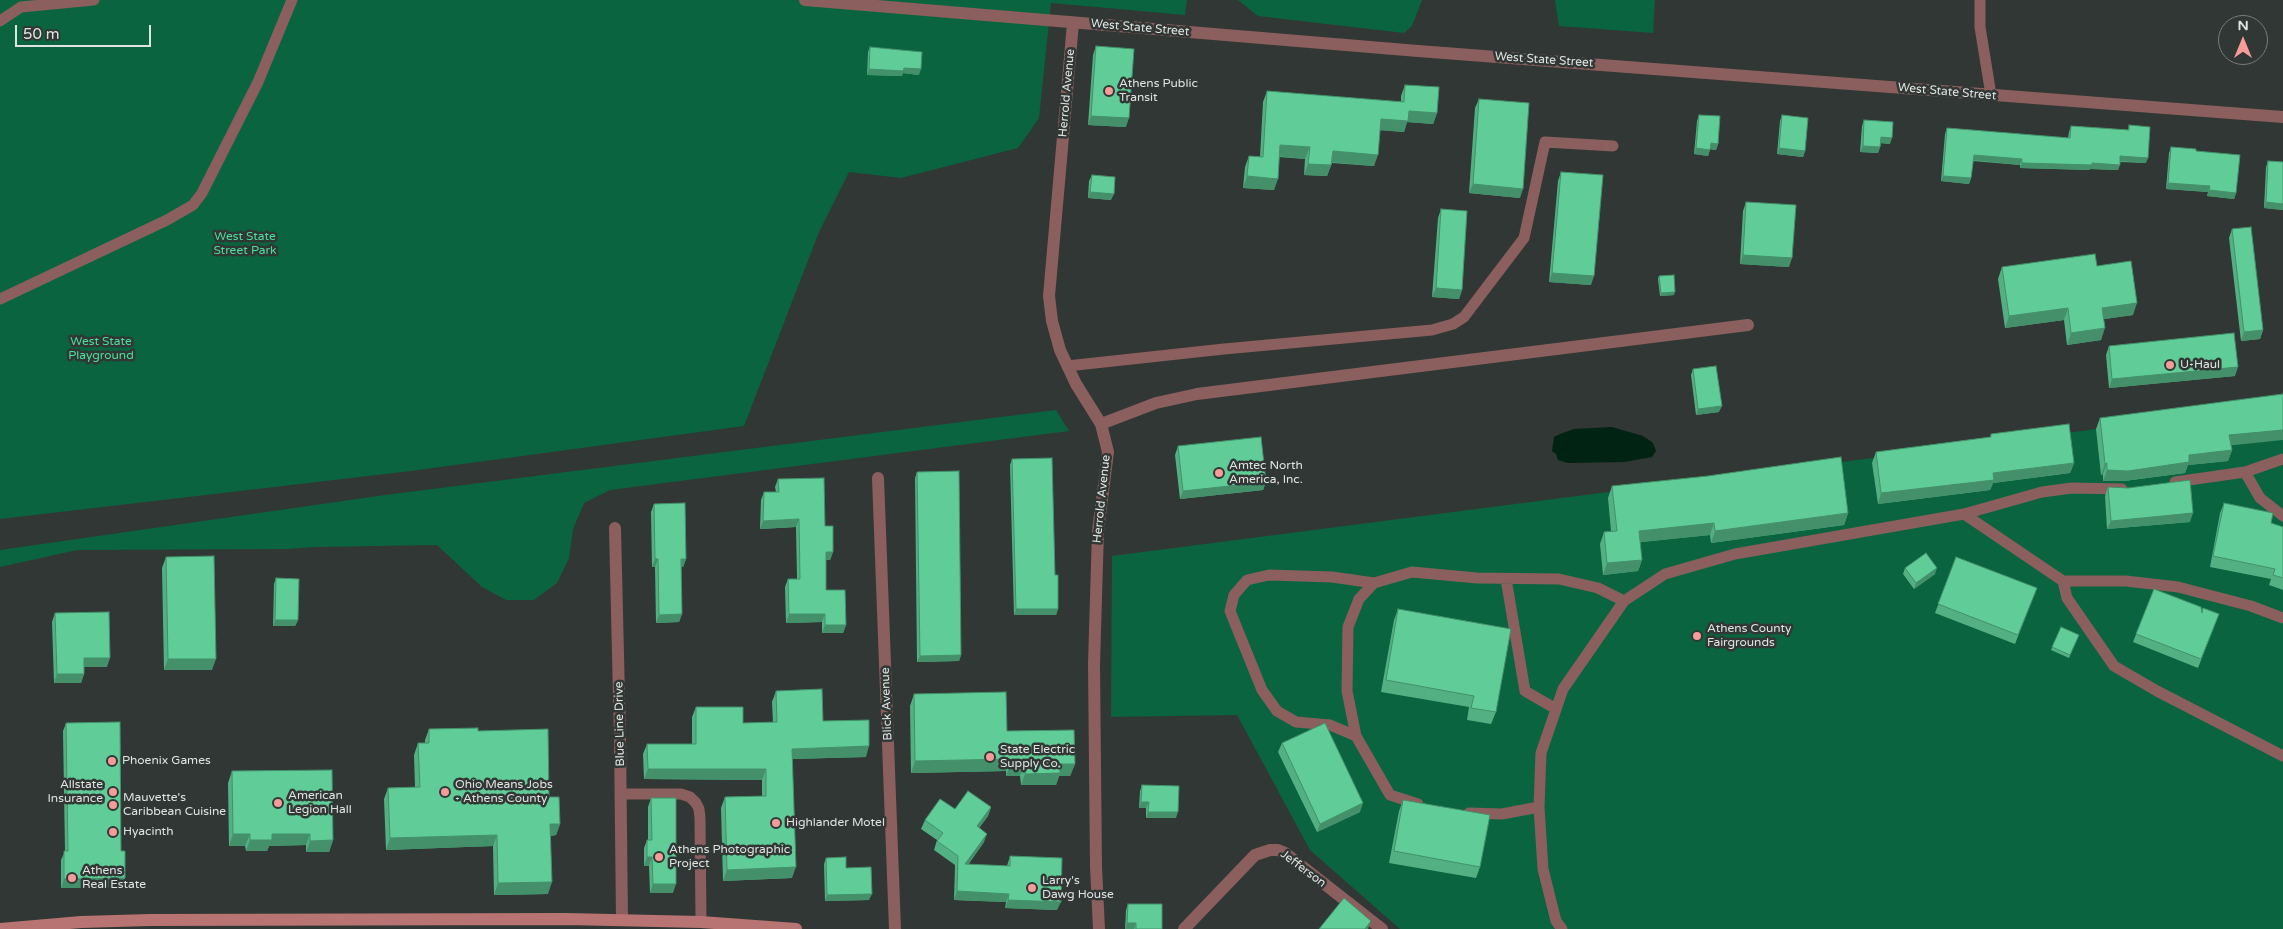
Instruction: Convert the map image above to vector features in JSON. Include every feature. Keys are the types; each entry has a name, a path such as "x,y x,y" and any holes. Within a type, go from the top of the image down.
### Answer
{"main road":[{"path":"0,929 140,921 295,924 622,920 701,922 796,929"}],"street":[{"name":"West State Street","path":"804,0 2283,117"},
{"name":"Herrold Avenue","path":"1073,22 1049,296 1055,336 1067,366 1101,424 1108,452 1098,531 1094,664 1096,866 1099,929"},
{"path":"1101,424 1156,403 1197,394 1748,325"},
{"name":"Blick Avenue","path":"878,478 895,929"},
{"name":"Blue Line Drive","path":"614,528 621,794 622,920"},
{"name":"Jefferson","path":"1184,929 1255,855 1270,850 1278,850 1285,853 1382,929"}],"lane":[{"path":"0,21 21,7 94,0"},
{"path":"0,299 167,220 193,205 202,193 258,82 292,0"},
{"path":"1980,0 1980,27 1991,95"},
{"path":"1067,366 1224,349 1432,330 1453,324 1464,317 1524,238 1545,142 1613,146"},
{"path":"2164,484 2245,472 2283,459"},
{"path":"2245,472 2260,498 2283,516"},
{"path":"1562,929 1556,921 1543,869 1539,807 1541,754 1563,689 1624,601 1665,574 1734,554 1964,514 2042,492 2072,488 2134,488"},
{"path":"1964,514 2063,581 2126,581 2178,587 2251,606 2283,618"},
{"path":"1356,736 1330,725 1296,722 1277,711 1262,690 1230,611 1234,595 1248,580 1269,575 1332,577 1374,583 1412,572 1506,579 1559,579 1598,588 1624,601"},
{"path":"1506,579 1526,691 1556,709"},
{"path":"2063,581 2067,598 2114,666 2158,692 2283,756"},
{"path":"1374,583 1359,599 1348,627 1347,690 1356,736 1390,795 1426,807"},
{"path":"621,794 681,794 690,797 696,803 700,818 701,922"},
{"path":"1453,811 1502,814 1539,807"}],"green space":[{"name":"West State Street Park","path":"0,0 1187,0 1185,15 1051,3 1039,118 1018,148 901,178 849,172 819,232 744,426 411,471 0,519"},
{"path":"1238,0 1422,0 1412,26 1404,33 1258,16"},
{"path":"1555,0 1655,0 1653,33 1559,26"},
{"name":"Athens County Fairgrounds","path":"2283,405 2283,929 1400,929 1310,850 1237,715 1111,717 1112,556"},
{"path":"1056,410 1069,431 610,490 584,503 573,529 569,558 557,583 534,600 506,600 482,587 437,545 288,549 77,550 0,567 0,550 385,495"}],"shaded area":[{"path":"1612,427 1643,436 1653,443 1656,451 1652,457 1624,462 1568,463 1558,460 1556,454 1552,451 1554,437 1560,434 1574,429"}],"building":[{"name":"Athens Public Transit","path":"1096,46 1134,49 1129,118 1091,116"},
{"path":"870,47 922,52 921,69 904,68 903,71 869,69"},
{"path":"1405,85 1439,87 1437,113 1409,111 1408,121 1381,119 1378,155 1333,151 1331,165 1308,164 1310,147 1280,145 1278,179 1247,176 1249,156 1263,157 1267,91 1404,102"},
{"path":"1479,99 1529,103 1523,189 1473,184"},
{"path":"1699,115 1720,116 1718,144 1711,143 1710,150 1696,148"},
{"path":"1782,115 1808,118 1805,151 1779,148"},
{"path":"1864,120 1893,122 1892,138 1881,137 1880,147 1863,146"},
{"path":"2129,125 2150,127 2148,158 2120,156 2120,165 2092,163 2092,165 2022,163 2022,159 1974,155 1971,178 1943,176 1947,128 2070,138 2071,126 2129,130"},
{"path":"2171,147 2240,155 2236,193 2209,190 2210,186 2168,183"},
{"path":"2268,161 2283,162 2283,204 2266,202"},
{"path":"1561,172 1603,175 1594,276 1552,273"},
{"path":"1092,175 1115,177 1114,194 1090,192"},
{"path":"1746,202 1796,205 1792,258 1743,255"},
{"path":"1441,209 1467,211 1462,290 1436,288"},
{"name":"U-Haul","path":"2251,227 2263,330 2244,332 2232,229"},
{"path":"2095,254 2097,266 2131,261 2137,303 2102,308 2105,328 2071,333 2068,308 2009,316 2002,267"},
{"path":"1674,275 1675,292 1661,293 1659,276"},
{"name":"U-Haul","path":"2234,333 2238,367 2112,379 2109,346"},
{"path":"1716,366 1722,406 1698,409 1693,369"},
{"path":"2283,394 2283,430 2229,435 2232,450 2189,455 2189,462 2128,471 2107,470 2100,418"},
{"path":"2069,424 2074,463 1993,473 1994,480 1881,493 1876,452 1991,437 1991,434"},
{"name":"Amtec North America, Inc.","path":"1261,437 1266,482 1183,491 1178,446"},
{"path":"1841,457 1848,513 1715,531 1714,523 1639,531 1642,560 1607,563 1604,532 1617,531 1612,486 1708,476"},
{"path":"1052,458 1055,575 1058,575 1058,609 1016,609 1012,459"},
{"path":"959,471 961,655 920,656 917,472"},
{"path":"824,478 825,526 833,526 833,552 826,552 826,590 845,590 846,625 825,625 825,614 789,614 788,579 800,579 799,519 763,521 764,492 779,492 778,479"},
{"path":"2190,480 2193,513 2111,521 2108,487 2128,488"},
{"path":"685,503 686,559 681,559 682,614 659,615 658,559 655,559 654,504"},
{"path":"2224,503 2273,513 2271,523 2283,527 2283,578 2273,575 2275,569 2213,556"},
{"path":"1926,553 1937,568 1916,583 1905,568"},
{"path":"214,556 216,659 168,659 166,557"},
{"path":"1956,557 2037,588 2018,635 1938,604"},
{"path":"276,578 299,579 298,620 275,620"},
{"path":"2154,589 2201,607 2202,613 2203,608 2219,614 2201,659 2136,634"},
{"path":"1398,609 1511,629 1496,712 1471,708 1474,696 1386,680"},
{"path":"109,612 110,658 84,658 84,674 57,674 55,613"},
{"path":"2061,627 2079,635 2070,655 2052,647"},
{"path":"822,689 823,721 869,720 869,746 792,749 796,867 727,870 725,797 766,796 766,769 648,769 647,744 696,744 696,707 743,707 743,723 777,722 776,691"},
{"name":"State Electric Supply Co.","path":"1006,692 1007,731 1074,730 1075,764 1060,764 1060,773 1025,774 1025,765 1010,765 1010,759 915,761 914,694"},
{"path":"120,722 121,851 125,851 125,878 64,879 64,851 68,851 66,723"},
{"path":"1325,723 1363,803 1320,824 1282,743"},
{"path":"478,728 478,731 548,729 549,797 559,797 560,824 550,824 552,882 498,883 497,835 390,838 388,788 420,787 418,743 429,743 429,729"},
{"name":"American Legion Hall","path":"332,770 333,840 310,841 310,834 272,834 272,840 250,840 250,834 233,834 232,771"},
{"path":"1142,785 1179,786 1178,812 1148,812 1149,802 1141,802"},
{"path":"968,791 991,807 977,826 987,834 965,864 1010,866 1010,856 1062,858 1061,902 1008,900 1009,894 957,891 958,856 937,841 943,833 925,820 940,799 955,809"},
{"name":"Athens Photographic Project","path":"651,798 676,798 676,884 653,884 652,857 647,857 647,840 652,840"},
{"path":"1403,800 1490,815 1480,867 1394,851"},
{"name":"Highlander Motel","path":"846,857 846,868 871,867 872,894 827,895 826,858"},
{"path":"1344,898 1371,921 1365,929 1319,929"},
{"path":"1128,904 1162,904 1162,929 1136,929 1136,923 1127,923"}],"place":[{"name":"Athens Public Transit","path":"1109,91"},
{"name":"U-Haul","path":"2170,365"},
{"name":"Amtec North America, Inc.","path":"1219,473"},
{"name":"Athens County Fairgrounds","path":"1697,636"},
{"name":"State Electric Supply Co.","path":"990,757"},
{"name":"Phoenix Games","path":"112,761"},
{"name":"Allstate Insurance","path":"113,792"},
{"name":"Ohio Means Jobs - Athens County","path":"445,792"},
{"name":"American Legion Hall","path":"278,803"},
{"name":"Mauvette's Caribbean Cuisine","path":"113,805"},
{"name":"Highlander Motel","path":"776,823"},
{"name":"Hyacinth","path":"113,832"},
{"name":"Athens Photographic Project","path":"659,857"},
{"name":"Athens Real Estate","path":"72,878"},
{"name":"Larry's Dawg House","path":"1032,888"}],"park label":[{"name":"West State Playground","path":"101,349"}]}
